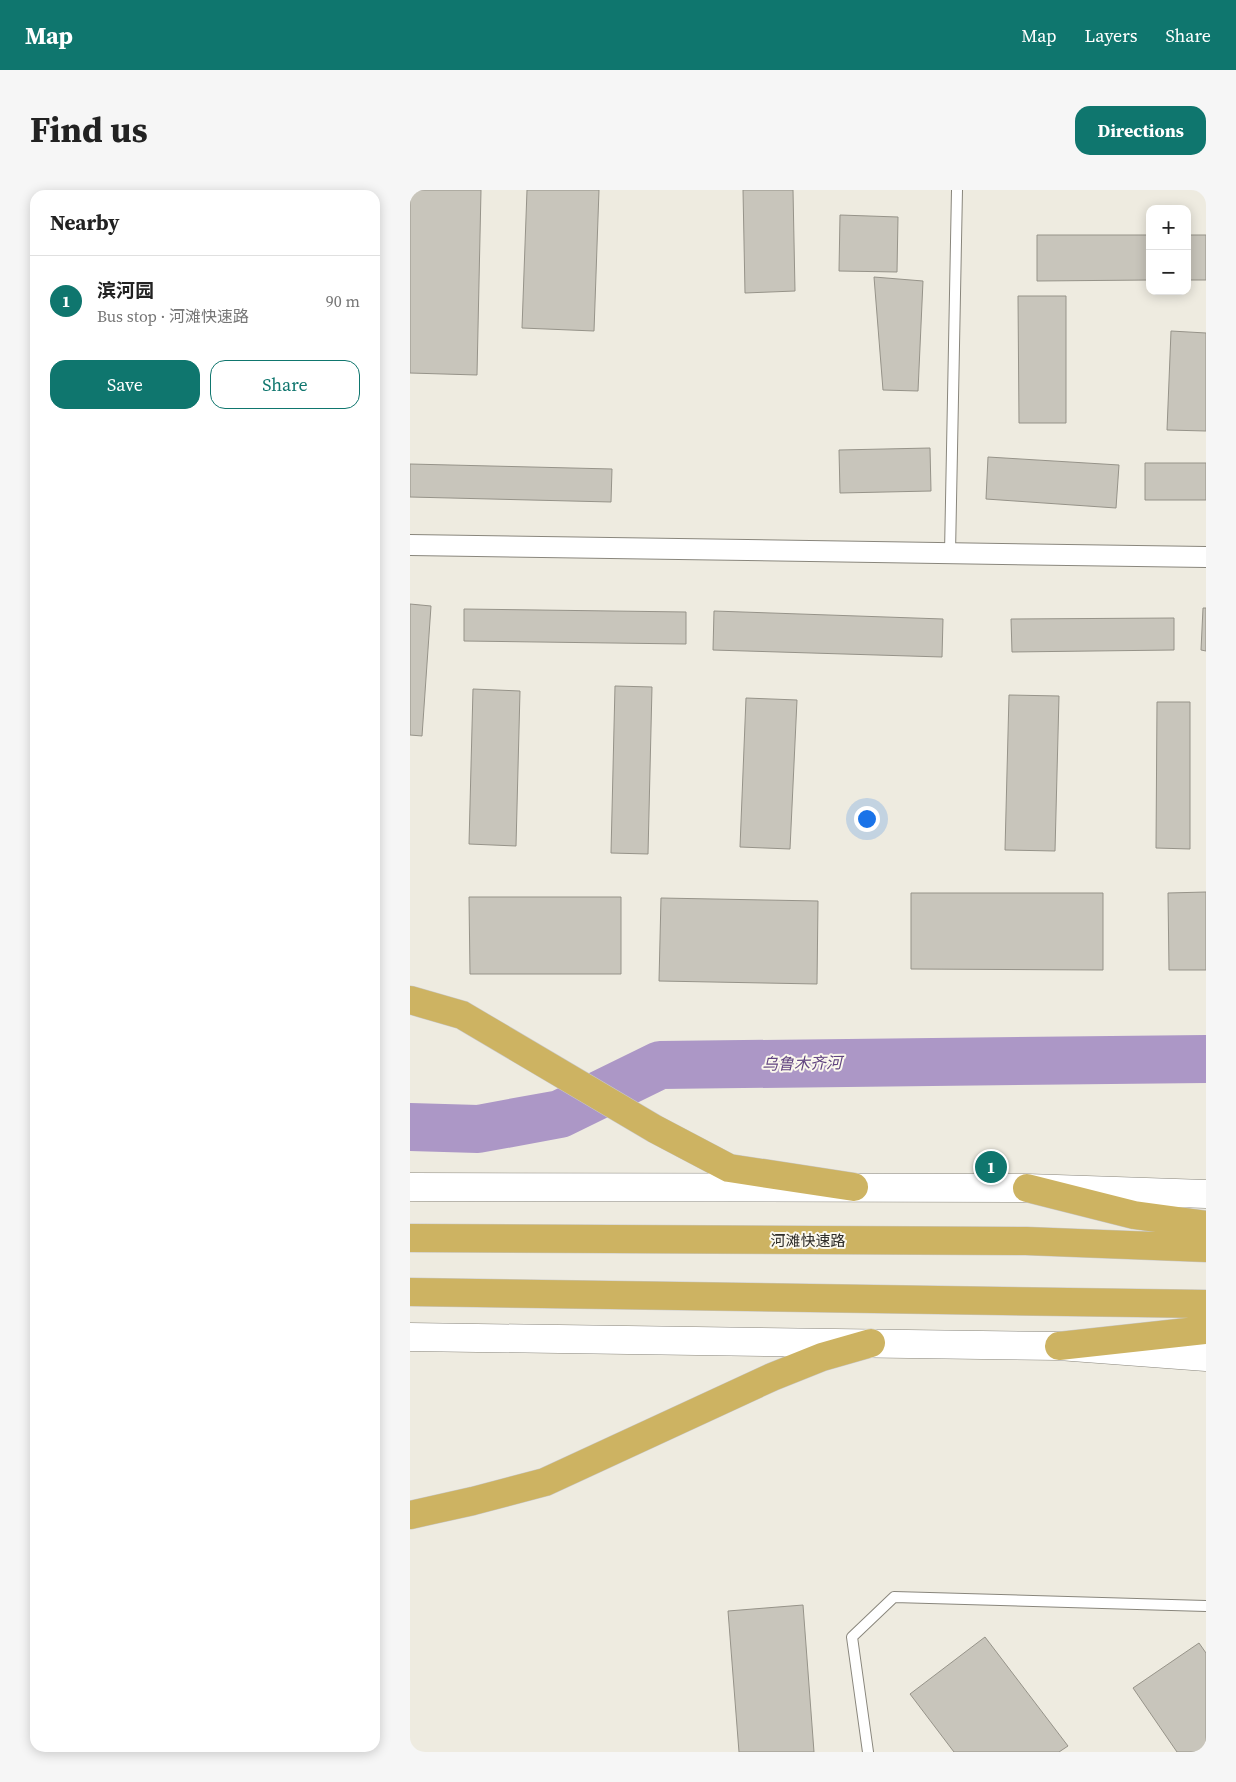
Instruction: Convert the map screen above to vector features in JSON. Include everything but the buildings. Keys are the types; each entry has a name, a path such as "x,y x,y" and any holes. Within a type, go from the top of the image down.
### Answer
{"highway":[{"path":"410,1000 462,1015 654,1129 729,1168 854,1187"},
{"path":"1027,1188 1134,1215 1206,1225"},
{"name":"河滩快速路","path":"410,1238 1016,1241 1206,1248"},
{"path":"410,1292 1206,1304"},
{"path":"1059,1346 1206,1330"},
{"path":"410,1515 474,1501 545,1482 772,1377 822,1357 871,1343"}],"street":[{"path":"410,545 1206,556"},
{"path":"410,1187 1027,1188 1206,1194"},
{"path":"410,1337 1059,1346 1206,1357"}],"lane":[{"path":"950,553 957,190"},
{"path":"868,1752 852,1637 894,1597 1206,1606"}],"waterway":[{"name":"乌鲁木齐河","path":"410,1127 478,1129 560,1114 660,1065 1206,1059"}],"place":[{"name":"滨河园","path":"991,1167"}]}
